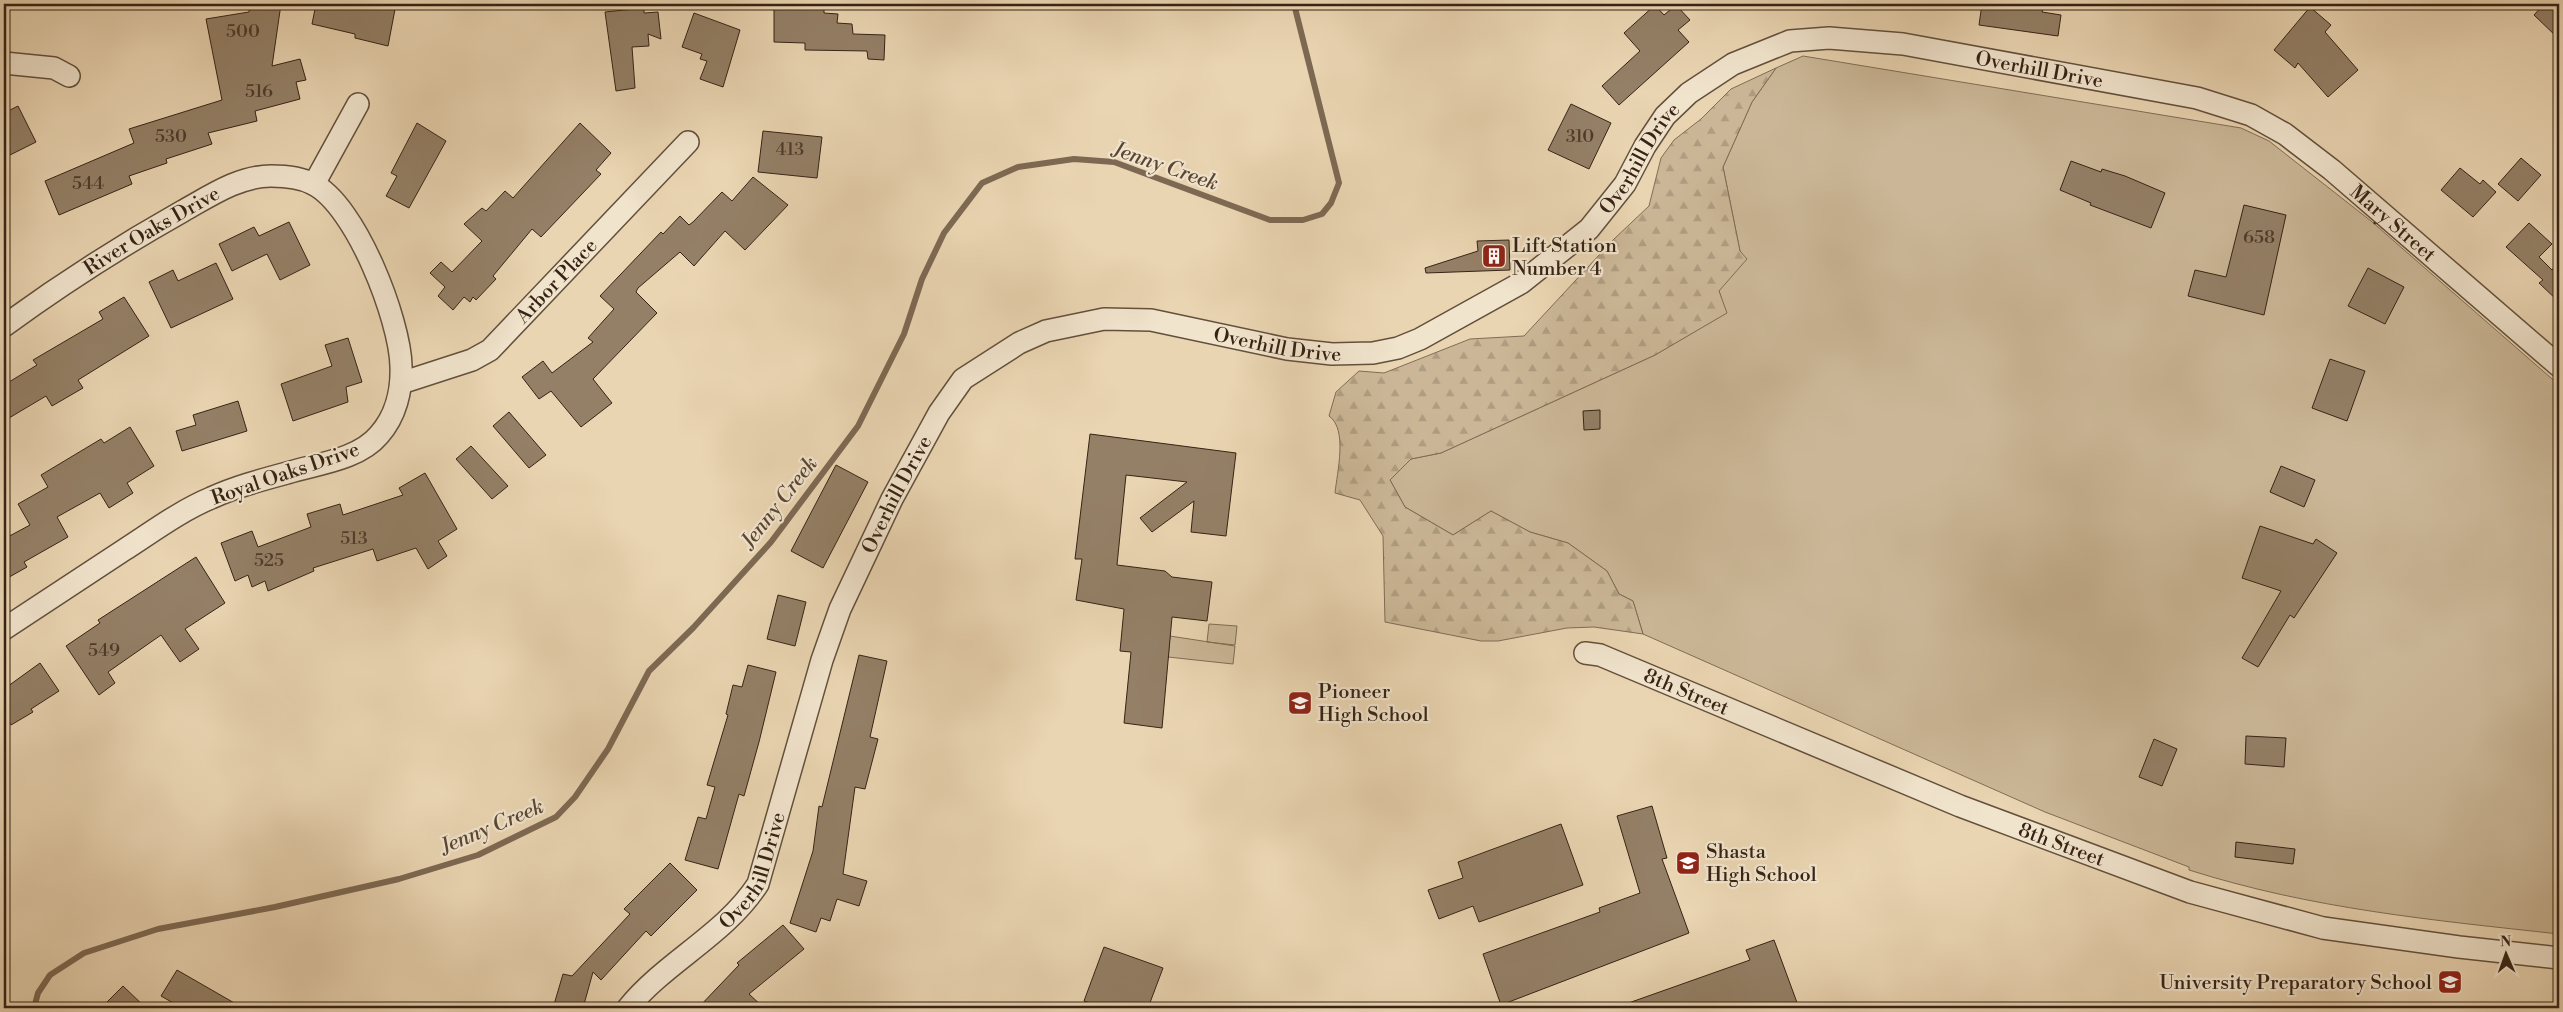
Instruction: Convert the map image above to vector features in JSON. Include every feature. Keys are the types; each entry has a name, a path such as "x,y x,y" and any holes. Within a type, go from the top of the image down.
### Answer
{"street":[{"name":"Overhill Drive","path":"628,1008 731,916 750,896 758,884 822,660 840,609 873,536 949,397 963,379 1019,343 1046,331 1083,322 1127,319 1151,320 1193,327 1231,338 1287,349 1332,354 1373,353 1413,342 1446,326 1521,283 1585,233 1605,212 1625,184 1645,146 1665,116 1703,82 1733,64 1790,41 1829,38 1903,44 2212,102"},
{"path":"4,63 54,68 69,76"},
{"name":"Mary Street","path":"2212,102 2251,115 2273,126 2296,142 2332,170 2559,366"},
{"path":"314,184 358,104"},
{"name":"Arbor Place","path":"401,383 472,360 490,350 688,142"},
{"name":"River Oaks Drive","path":"4,326 105,255 228,187 270,176 314,184"},
{"name":"Royal Oaks Drive","path":"4,629 156,529 211,498 328,462 365,447 379,436 396,407 401,383 399,345 395,328 356,229 340,206 314,184"},
{"name":"8th Street","path":"1585,653 1600,655 1960,806 2190,892 2323,928 2459,947 2559,958"}],"green space":[{"path":"1803,56 2241,128 2269,141 2371,221 2559,385 2559,934 2419,918 2327,904 2235,883 2189,870 2189,867 2045,812 1643,634 1633,601 1619,594 1607,571 1568,543 1530,532 1491,511 1453,535 1405,507 1390,480 1411,459 1441,453 1655,355 1726,313 1719,291 1740,251 1723,167 1752,102 1776,68"},
{"path":"1776,68 1752,102 1723,167 1740,251 1747,259 1719,291 1727,313 1655,355 1441,453 1411,459 1390,480 1405,507 1453,535 1491,511 1530,532 1568,543 1607,571 1619,594 1633,601 1643,634 1594,627 1567,628 1498,641 1481,641 1385,622 1383,536 1360,500 1335,493 1340,441 1335,422 1329,416 1336,392 1359,371 1384,373 1470,339 1524,336 1613,240 1649,206 1661,158 1674,140 1701,119 1731,89"},
{"path":"1209,624 1237,626 1235,645 1207,642"},
{"path":"1170,636 1235,646 1233,664 1168,657"}],"building":[{"path":"250,4 281,4 272,66 300,59 306,80 296,82 300,99 255,111 257,121 208,133 212,144 166,159 167,163 129,176 132,184 59,215 45,181 134,143 129,129 222,100 206,19 249,12"},
{"path":"316,4 396,4 388,46 355,38 355,34 312,24"},
{"path":"782,4 824,5 824,13 838,14 837,23 852,24 853,34 885,35 884,60 868,59 867,51 805,50 805,43 774,42 774,9 782,9"},
{"path":"1982,4 2044,4 2042,12 2061,15 2058,36 1979,25"},
{"path":"2544,4 2559,4 2559,39 2534,15"},
{"path":"1655,5 1664,15 1676,5 1690,20 1678,30 1689,42 1619,105 1602,86 1640,51 1624,33"},
{"path":"2310,7 2331,25 2325,32 2358,70 2328,97 2298,63 2295,68 2274,50"},
{"path":"644,8 644,13 658,12 661,39 648,34 649,46 632,47 635,88 616,91 605,12"},
{"path":"694,13 740,30 723,87 700,79 707,61 700,59 702,54 682,47"},
{"path":"1571,104 1611,123 1589,169 1548,150"},
{"path":"18,106 36,142 4,158 4,113"},
{"path":"417,123 446,141 409,208 386,196 397,176 391,173"},
{"path":"580,123 611,153 596,170 601,174 541,237 532,229 493,276 496,279 476,300 473,297 470,302 464,297 453,310 438,296 445,287 430,273 441,262 452,272 482,241 464,224 482,208 486,211 505,191 513,198"},
{"path":"763,131 822,137 817,178 758,172"},
{"path":"2521,158 2541,175 2518,201 2498,184"},
{"path":"2071,161 2101,172 2102,169 2125,176 2165,193 2151,228 2090,205 2091,203 2060,190"},
{"path":"2460,168 2480,184 2483,180 2496,192 2473,217 2441,190"},
{"path":"753,177 788,205 745,250 725,231 694,266 680,252 638,288 636,292 657,313 593,379 612,403 581,427 551,391 539,399 522,377 543,361 552,373 593,342 588,338 614,309 600,296 661,232 663,234 680,216 689,225 722,192 732,201"},
{"path":"2244,205 2286,215 2264,315 2188,296 2195,270 2226,277"},
{"path":"289,222 310,265 280,280 267,254 232,271 219,244 254,227 259,236"},
{"path":"2529,223 2552,244 2539,257 2552,270 2559,262 2559,302 2539,283 2543,280 2506,247"},
{"path":"1509,240 1510,270 1426,273 1425,268 1478,251 1477,241"},
{"path":"216,263 233,299 171,328 149,282 173,270 178,281"},
{"path":"2368,268 2404,287 2385,324 2348,306"},
{"path":"124,297 149,336 78,380 83,388 52,406 46,396 4,421 4,385 37,365 33,360 103,319 99,312"},
{"path":"348,338 362,382 346,387 348,402 293,421 281,384 332,366 325,345"},
{"path":"2330,359 2365,371 2347,421 2312,408"},
{"path":"238,401 247,431 182,451 176,431 196,425 193,415"},
{"path":"1600,410 1600,429 1584,430 1583,411"},
{"path":"509,412 546,455 529,468 493,426"},
{"path":"130,427 154,466 127,483 133,493 109,508 100,493 57,517 68,537 24,562 27,567 4,580 4,539 30,525 18,504 48,487 41,475 101,439 104,443"},
{"path":"1090,434 1236,453 1226,536 1191,532 1194,501 1152,532 1140,518 1187,482 1126,475 1117,565 1165,571 1172,577 1212,582 1207,621 1172,617 1162,728 1124,723 1131,652 1120,651 1124,609 1076,600 1082,559 1075,559"},
{"path":"471,446 508,486 492,499 456,459"},
{"path":"836,465 868,482 823,568 791,551"},
{"path":"2281,466 2315,480 2304,507 2270,492"},
{"path":"425,473 457,529 438,541 447,556 428,569 416,548 377,561 373,549 313,568 314,571 268,591 265,581 252,587 248,575 235,581 221,543 252,531 258,547 311,527 307,514 340,504 343,515 403,495 399,488"},
{"path":"2260,526 2313,544 2316,539 2337,553 2294,618 2290,615 2258,667 2242,658 2281,591 2242,578"},
{"path":"196,557 225,603 185,629 199,649 180,662 161,635 108,672 115,683 99,695 66,646 100,623 98,620"},
{"path":"778,595 806,602 795,646 767,639"},
{"path":"859,655 887,661 870,737 878,739 865,789 855,787 843,874 867,881 859,906 837,899 830,921 821,918 816,932 790,923 813,851 819,806 822,807"},
{"path":"40,663 59,691 31,709 33,712 11,725 4,713 4,689"},
{"path":"748,665 776,672 744,796 739,794 718,869 685,860 698,817 706,819 715,787 707,785 728,715 726,714 733,685 742,687"},
{"path":"2246,736 2286,738 2284,767 2245,764"},
{"path":"2154,739 2177,749 2162,786 2139,777"},
{"path":"1652,806 1667,858 1662,859 1689,933 1501,1005 1483,954 1600,912 1599,908 1640,893 1617,816"},
{"path":"1561,824 1583,885 1479,922 1473,906 1439,919 1428,890 1463,878 1458,862"},
{"path":"2236,842 2295,849 2293,864 2235,857"},
{"path":"670,863 697,890 651,936 646,931 601,980 593,972 583,1008 553,1008 563,974 572,976 630,914 624,909"},
{"path":"783,925 804,949 749,994 764,1008 698,1008 739,965 737,963"},
{"path":"1774,940 1799,1008 1621,1008 1620,1006 1750,960 1746,950"},
{"path":"1104,947 1163,968 1148,1008 1104,1008 1084,1001"},
{"path":"177,970 243,1008 182,1008 161,996"},
{"path":"123,986 146,1008 101,1008"}],"waterway":[{"name":"Jenny Creek","path":"34,1008 38,993 50,975 84,953 158,929 275,907 399,879 478,855 556,817 575,797 608,749 649,671 693,628 771,542 858,426 904,334 922,279 944,233 982,183 1018,167 1074,159 1114,162 1270,220 1303,220 1322,214 1331,203 1339,183 1294,4"}],"place":[{"name":"Lift Station Number 4","path":"1494,256"},
{"name":"Pioneer High School","path":"1300,703"},
{"name":"Shasta High School","path":"1688,863"},
{"name":"University Preparatory School","path":"2450,982"}]}
